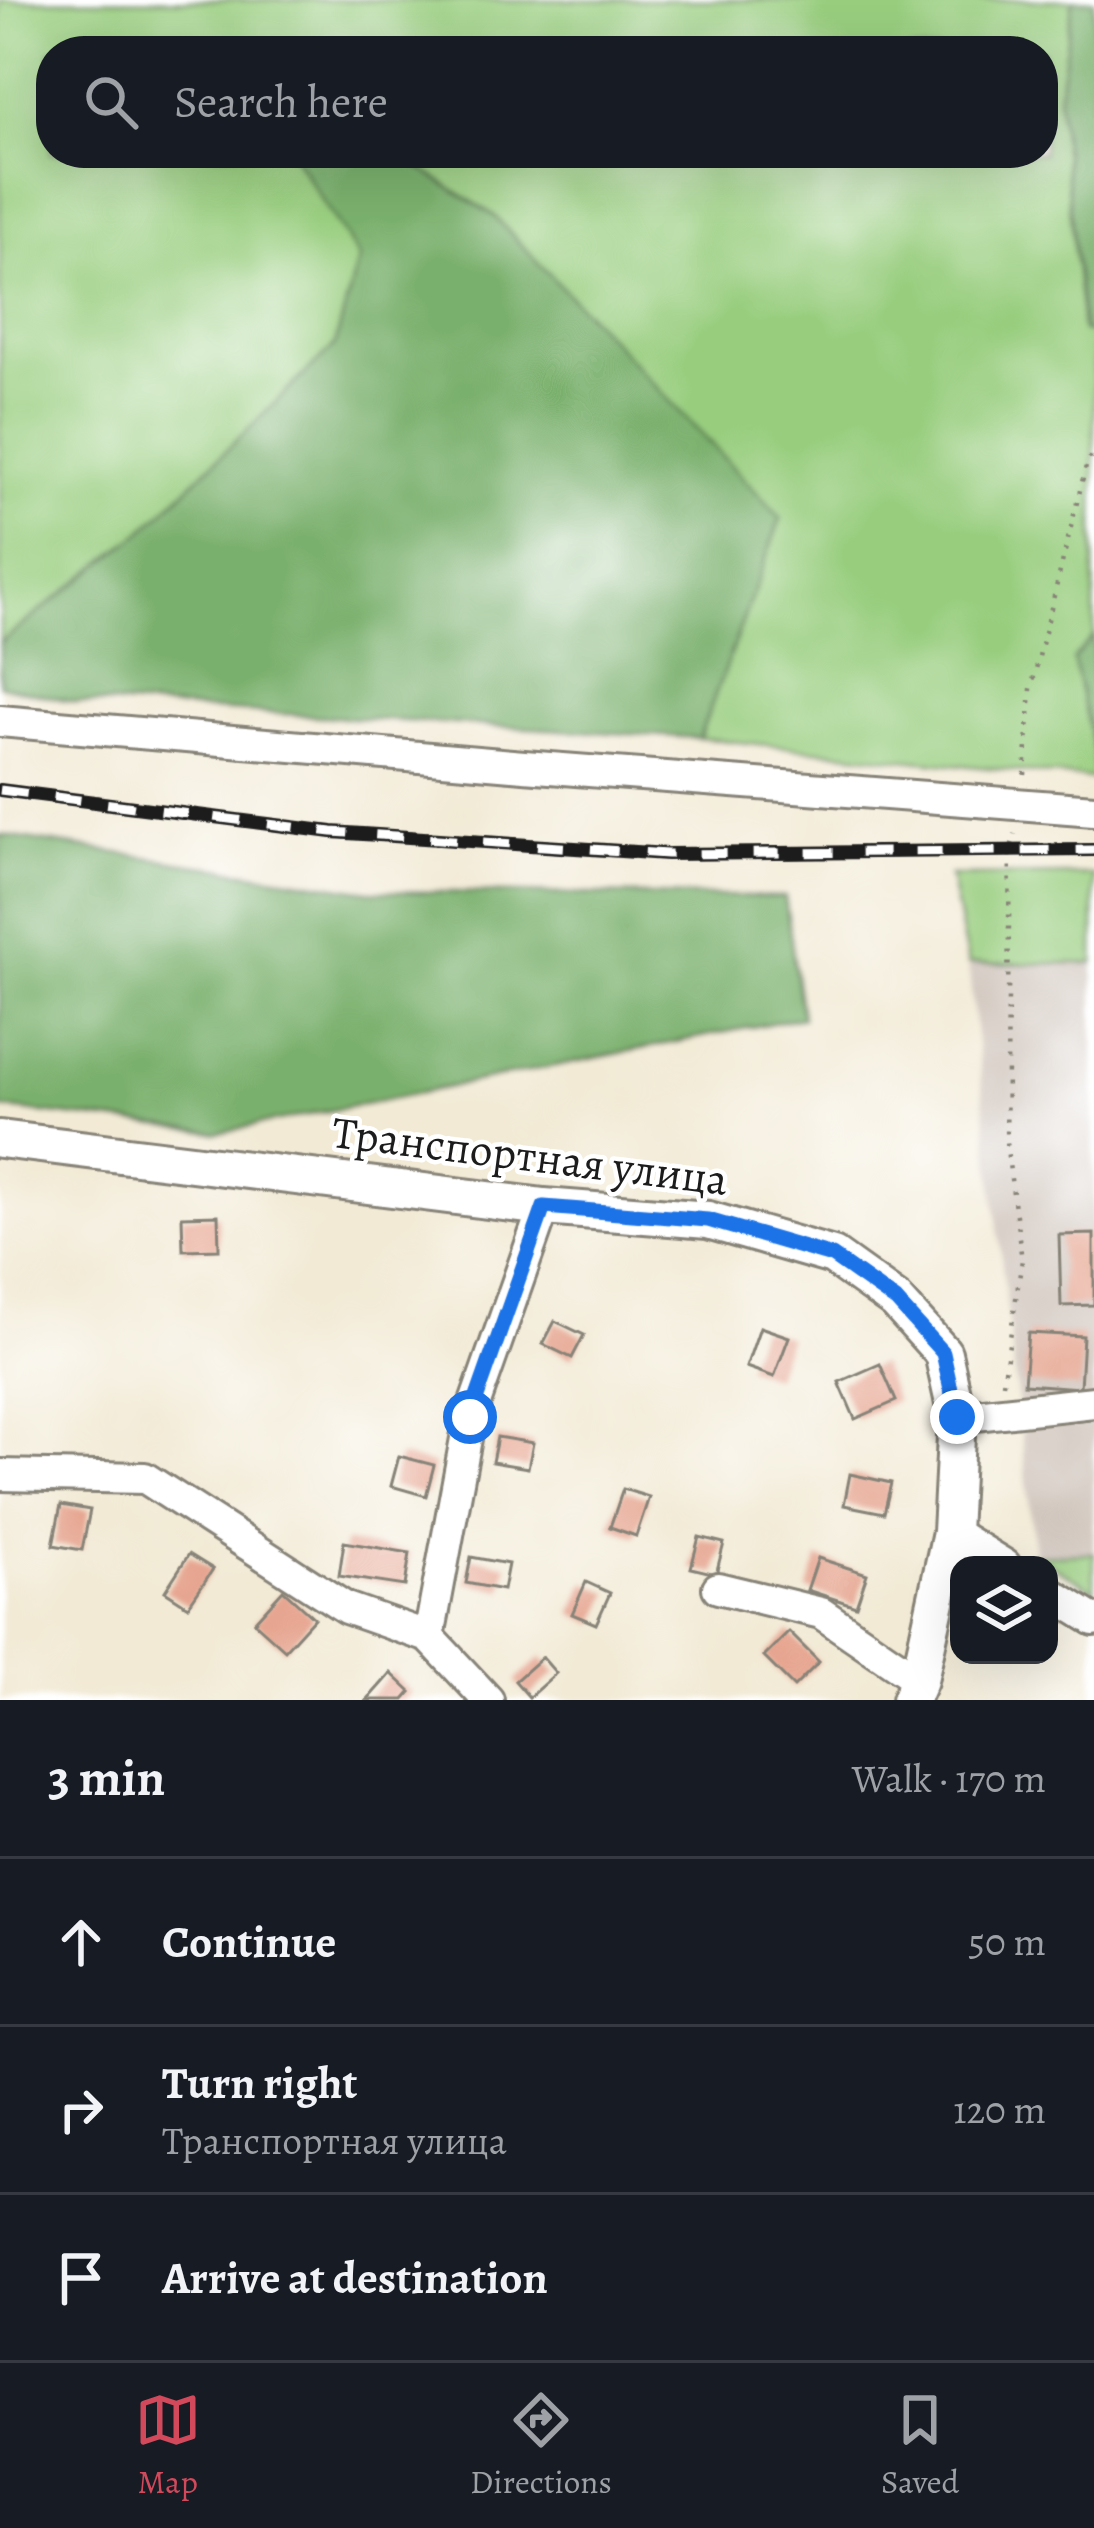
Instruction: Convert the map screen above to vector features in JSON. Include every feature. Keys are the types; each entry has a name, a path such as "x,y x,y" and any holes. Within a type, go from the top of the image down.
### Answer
{"main road":[{"name":"Транспортная улица","path":"0,1139 544,1207 708,1220 832,1256 896,1301 943,1353 957,1417 951,1532 914,1690"}],"street":[{"path":"0,721 1094,810"},
{"path":"429,1637 470,1417 544,1207"},
{"path":"957,1417 1094,1402"},
{"path":"0,1475 145,1478 346,1608 429,1637 488,1700"},
{"path":"951,1532 991,1556"},
{"path":"718,1588 821,1613 914,1690"},
{"path":"1058,1597 1094,1619"}],"path":[{"path":"998,1412 1022,1260 1006,1142 1010,850 1023,805 1031,689 1087,462 1094,452"}],"shaded area":[{"path":"1094,963 1094,1553 1035,1555 968,964"}],"green space":[{"path":"0,0 1073,0 1058,99 1058,36 36,36 36,168 302,168 359,258 336,345 142,532 0,643"},
{"path":"1073,0 1094,0 1094,333 1083,331 1058,99"},
{"path":"1058,99 1082,330 1094,333 1094,779 699,738 780,518 493,215 419,168 1058,168"},
{"path":"302,168 419,168 493,215 781,518 699,738 74,702 0,685 0,643 142,532 335,345 359,258"},
{"path":"1094,636 1094,749 1093,749 1073,659"},
{"path":"0,835 369,891 785,897 802,1017 217,1133 0,1108"},
{"path":"1094,875 1094,963 968,964 950,876"},
{"path":"1094,1553 1094,1590 1058,1569 1058,1556 1035,1555"}],"building":[{"path":"218,1215 219,1249 183,1250 182,1216"},
{"path":"1094,1234 1094,1305 1061,1306 1059,1235"},
{"path":"555,1321 584,1335 572,1358 543,1344"},
{"path":"760,1327 789,1337 774,1377 746,1367"},
{"path":"1028,1333 1083,1336 1080,1388 1024,1384"},
{"path":"880,1364 896,1401 855,1419 839,1382"},
{"path":"497,1437 533,1443 528,1468 492,1462"},
{"path":"399,1456 434,1465 426,1496 391,1486"},
{"path":"850,1474 891,1483 884,1513 844,1505"},
{"path":"623,1489 649,1497 636,1536 610,1527"},
{"path":"61,1505 90,1510 82,1550 53,1545"},
{"path":"699,1537 724,1543 716,1574 691,1568"},
{"path":"344,1542 410,1553 405,1586 339,1576"},
{"path":"189,1554 213,1569 188,1606 165,1591"},
{"path":"471,1557 508,1564 503,1590 466,1583"},
{"path":"818,1558 867,1574 856,1606 807,1590"},
{"path":"586,1582 610,1593 596,1624 572,1614"},
{"path":"283,1590 314,1618 285,1650 254,1622"},
{"path":"789,1632 819,1662 794,1687 764,1657"},
{"path":"542,1657 556,1673 529,1697 515,1681"},
{"path":"391,1673 411,1692 404,1700 367,1700"}],"railway":[{"path":"0,790 332,832 667,854 1094,850"}],"route":[{"path":"470,1417 544,1207 708,1220 832,1256 896,1301 943,1353 957,1417"}]}
